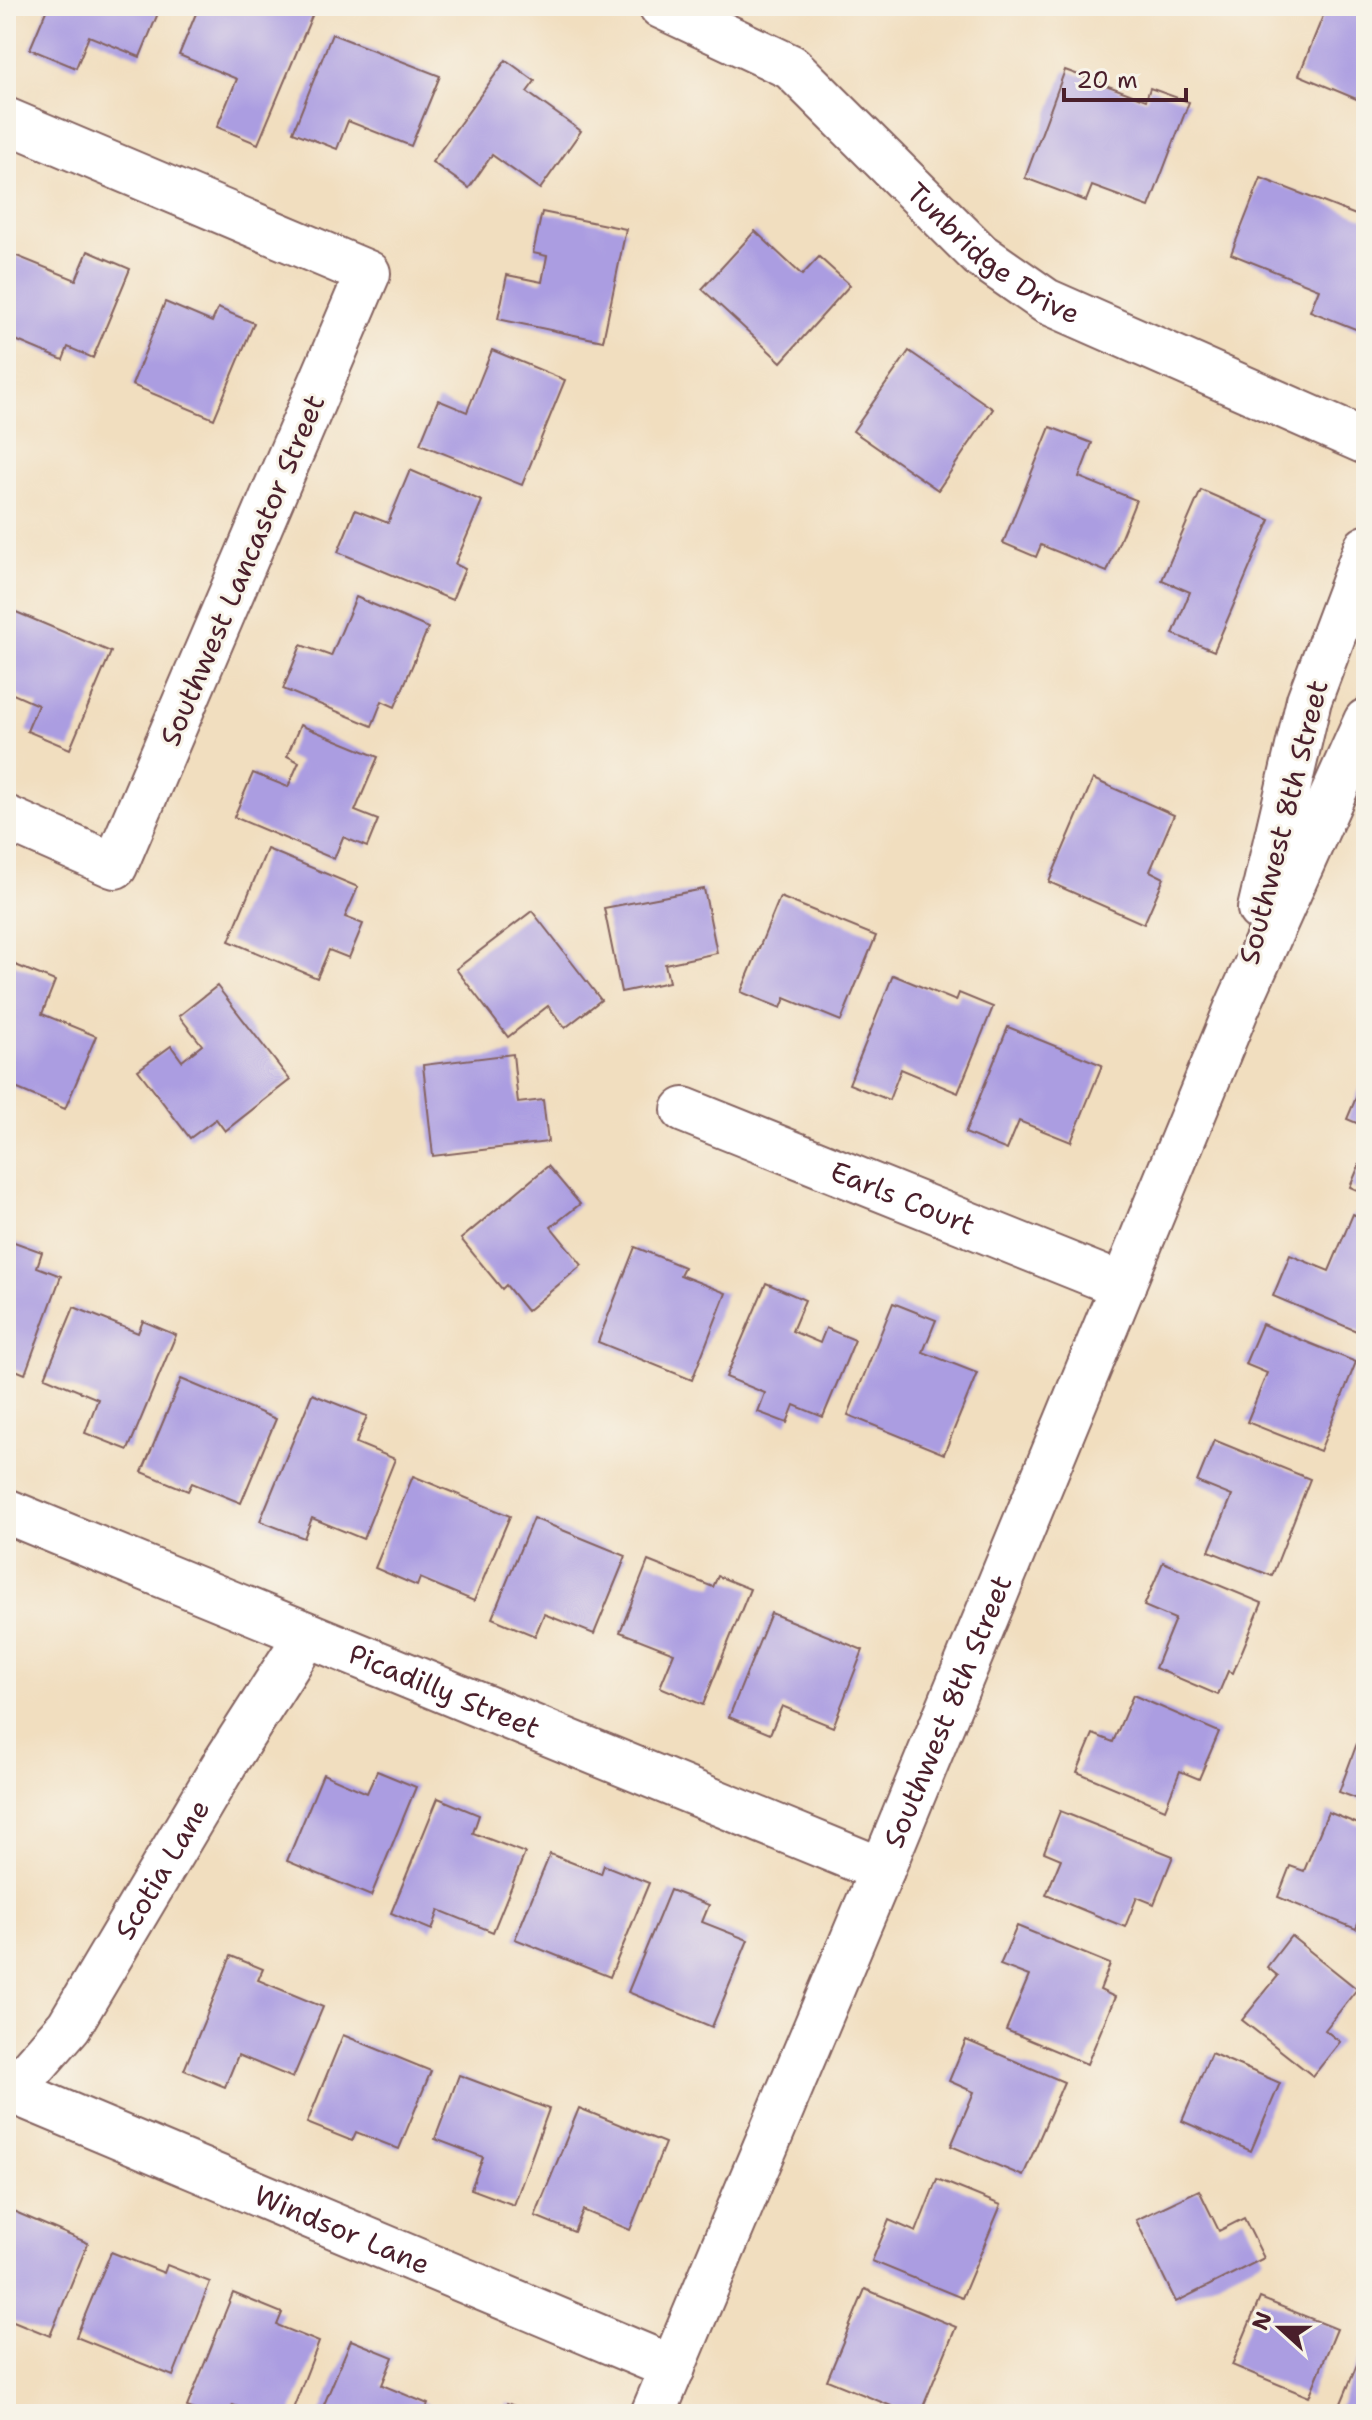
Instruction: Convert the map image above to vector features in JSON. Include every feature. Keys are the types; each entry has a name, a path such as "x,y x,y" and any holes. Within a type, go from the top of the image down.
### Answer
{"street":[{"name":"Tunbridge Drive","path":"661,6 791,67 980,255 1046,301 1366,442"},
{"name":"Southwest Lancastor Street","path":"6,120 368,273 115,866 6,818"},
{"name":"Southwest 8th Street","path":"1237,1008 1309,700 1366,548"},
{"name":"Southwest 8th Street","path":"653,2414 882,1870 1237,1008 1366,721"},
{"name":"Earls Court","path":"684,1110 1123,1286"},
{"name":"Picadilly Street","path":"6,1511 882,1870"},
{"name":"Scotia Lane","path":"9,2093 69,2026 225,1763 307,1635"},
{"name":"Windsor Lane","path":"9,2093 673,2368"}],"building":[{"path":"6,6 17,6 6,32"},
{"path":"48,6 161,6 140,57 89,36 76,68 30,49"},
{"path":"199,6 302,6 314,11 258,144 217,127 237,79 179,55"},
{"path":"1327,6 1366,6 1366,103 1299,75"},
{"path":"332,34 440,76 411,146 348,121 337,149 293,132"},
{"path":"506,60 535,81 527,92 581,131 540,189 492,155 469,188 432,162"},
{"path":"1065,70 1146,100 1150,88 1189,102 1149,207 1092,186 1086,201 1025,178"},
{"path":"1261,178 1366,219 1366,309 1358,330 1310,311 1319,289 1231,254"},
{"path":"542,212 626,229 603,341 498,319 507,275 542,282 547,256 533,253"},
{"path":"755,231 802,275 819,257 850,285 781,362 702,289"},
{"path":"88,251 130,269 93,358 68,347 63,360 6,336 6,269 12,254 76,280"},
{"path":"165,302 212,322 218,308 254,323 214,419 132,385"},
{"path":"492,350 565,380 522,485 420,444 438,400 467,412"},
{"path":"909,351 993,409 938,490 853,431"},
{"path":"1050,427 1092,443 1079,477 1136,500 1107,572 1041,545 1036,557 1003,543"},
{"path":"410,470 482,501 455,564 465,569 452,600 338,552 355,510 388,523"},
{"path":"1201,490 1270,520 1214,651 1173,634 1190,592 1162,580"},
{"path":"356,597 428,628 395,707 382,701 372,726 283,689 301,645 331,656"},
{"path":"9,609 111,652 70,749 27,731 38,705 11,693 6,706 6,615"},
{"path":"300,725 378,757 355,811 378,820 367,847 343,837 334,859 234,817 253,773 288,787 299,762 287,756"},
{"path":"1093,779 1174,815 1150,871 1164,878 1144,924 1049,882"},
{"path":"267,849 358,887 345,917 363,924 349,958 329,950 317,978 229,941"},
{"path":"704,889 717,953 665,964 669,982 621,992 604,908"},
{"path":"780,897 876,936 841,1021 785,998 781,1008 741,992"},
{"path":"532,911 601,1000 565,1028 548,1006 508,1037 456,969"},
{"path":"13,964 55,981 42,1014 96,1036 65,1109 6,1084 6,981"},
{"path":"893,975 956,1001 959,993 993,1007 958,1093 901,1069 889,1100 849,1084"},
{"path":"217,986 290,1080 225,1131 216,1119 190,1138 138,1070 171,1046 182,1061 202,1045 179,1016"},
{"path":"1008,1027 1102,1065 1071,1142 1019,1121 1007,1150 965,1133"},
{"path":"513,1054 518,1103 543,1100 548,1142 433,1156 423,1065"},
{"path":"1366,1074 1366,1127 1347,1119"},
{"path":"1366,1149 1366,1194 1350,1187"},
{"path":"548,1166 580,1204 551,1227 582,1265 527,1311 506,1285 502,1289 461,1239"},
{"path":"1353,1214 1366,1220 1366,1335 1273,1296 1290,1255 1329,1271"},
{"path":"6,1239 42,1252 37,1267 61,1276 25,1374 6,1366"},
{"path":"635,1247 684,1267 680,1275 726,1293 692,1380 598,1342"},
{"path":"766,1283 805,1300 792,1331 820,1343 826,1328 855,1340 823,1417 794,1405 787,1423 758,1412 765,1393 726,1377"},
{"path":"893,1303 936,1320 923,1352 977,1373 944,1454 848,1415"},
{"path":"74,1307 138,1333 143,1321 176,1335 128,1450 85,1433 98,1399 45,1377"},
{"path":"1262,1324 1356,1362 1320,1451 1247,1422 1267,1373 1245,1364"},
{"path":"181,1379 276,1419 241,1503 192,1483 188,1491 142,1472"},
{"path":"312,1394 367,1416 356,1443 395,1459 363,1539 312,1518 304,1538 260,1521"},
{"path":"1214,1440 1310,1479 1272,1576 1209,1551 1232,1496 1197,1482"},
{"path":"413,1476 510,1516 474,1601 420,1578 417,1586 375,1568"},
{"path":"533,1518 626,1556 594,1634 544,1614 535,1636 492,1618"},
{"path":"648,1561 713,1587 718,1576 750,1589 703,1705 660,1687 674,1653 620,1632"},
{"path":"1163,1562 1262,1603 1233,1673 1228,1671 1218,1695 1155,1668 1175,1619 1144,1606"},
{"path":"771,1613 863,1650 833,1727 782,1706 770,1734 729,1717"},
{"path":"1133,1695 1219,1732 1199,1779 1180,1771 1165,1809 1077,1772 1093,1734 1113,1742"},
{"path":"1366,1719 1366,1802 1339,1792"},
{"path":"377,1771 416,1787 371,1896 287,1861 323,1774 367,1793"},
{"path":"438,1798 479,1815 473,1833 525,1853 493,1932 439,1910 432,1930 391,1913"},
{"path":"1060,1811 1173,1856 1154,1904 1137,1897 1125,1927 1046,1895 1061,1859 1044,1852"},
{"path":"1328,1812 1366,1827 1366,1903 1356,1929 1278,1897 1290,1866 1304,1871"},
{"path":"550,1854 601,1874 604,1865 649,1883 610,1977 515,1939"},
{"path":"670,1890 709,1905 702,1922 748,1940 712,2027 628,1992"},
{"path":"1017,1926 1110,1964 1100,1990 1115,1997 1087,2064 1006,2030 1029,1976 1000,1965"},
{"path":"1291,1936 1357,1989 1325,2030 1340,2042 1313,2076 1242,2020 1278,1976 1267,1967"},
{"path":"231,1956 263,1969 258,1980 323,2007 293,2078 238,2055 225,2087 184,2070"},
{"path":"343,2035 431,2071 399,2149 356,2132 352,2141 307,2123"},
{"path":"966,2040 1064,2082 1023,2176 951,2146 974,2092 949,2081"},
{"path":"1211,2053 1280,2083 1251,2151 1182,2121"},
{"path":"459,2075 549,2109 514,2205 471,2189 483,2157 435,2139"},
{"path":"579,2108 665,2143 630,2230 583,2210 574,2232 535,2216"},
{"path":"937,2179 1001,2205 962,2298 872,2261 889,2220 916,2232"},
{"path":"1199,2190 1219,2231 1244,2218 1264,2258 1176,2302 1136,2220"},
{"path":"6,2208 88,2243 50,2336 6,2318"},
{"path":"111,2252 164,2273 167,2265 210,2282 173,2376 76,2337"},
{"path":"865,2289 956,2327 920,2414 911,2414 827,2380"},
{"path":"233,2293 282,2313 277,2325 319,2342 291,2414 256,2414 233,2405 229,2414 205,2414 187,2407"},
{"path":"1260,2298 1337,2329 1309,2397 1232,2365"},
{"path":"351,2340 393,2357 382,2385 428,2404 424,2414 320,2414"},
{"path":"1366,2343 1366,2414 1352,2414 1339,2408"},
{"path":"507,2403 533,2414 502,2414"}]}
